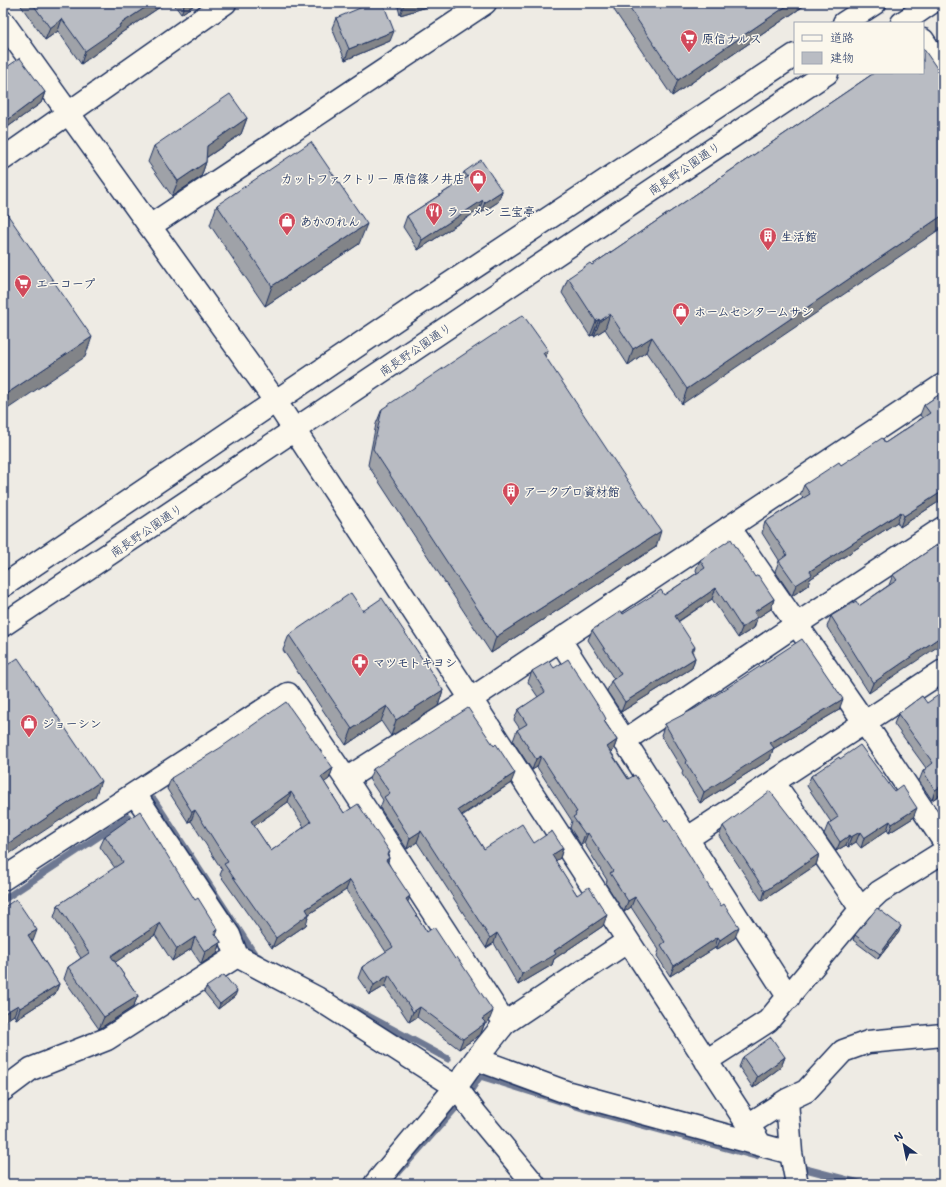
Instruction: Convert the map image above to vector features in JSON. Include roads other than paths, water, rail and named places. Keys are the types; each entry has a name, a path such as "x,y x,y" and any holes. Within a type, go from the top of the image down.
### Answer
{"street":[{"path":"3,159 225,3"},
{"path":"150,226 485,3"},
{"path":"846,22 875,3"},
{"path":"908,21 932,3"},
{"path":"3,22 276,402 761,1145"},
{"path":"924,42 943,71"},
{"path":"3,586 439,291 794,56"},
{"name":"南長野公園通り","path":"3,625 294,431 562,249 825,74"},
{"path":"346,779 471,699 943,385"},
{"path":"729,527 865,723 943,840"},
{"path":"624,741 796,624 943,528"},
{"path":"560,640 789,998"},
{"path":"688,838 943,671"},
{"path":"3,879 288,694 346,779 505,1023"},
{"path":"774,782 861,910"},
{"path":"136,794 229,935 237,956 317,998 456,1086 476,1114 534,1184"},
{"path":"706,1061 768,1021 789,998 861,910 879,892 943,852"},
{"path":"375,1184 456,1086 505,1023 628,941"},
{"path":"3,1090 31,1069 107,1040 237,956"},
{"path":"748,1125 787,1100 806,1091 843,1051 868,1042 943,1035"},
{"path":"476,1059 566,1092 791,1153"},
{"path":"787,1100 791,1153 800,1182"}],"waterway":[{"path":"154,800 255,955 259,957"},
{"path":"3,900 128,817"},
{"path":"344,1003 448,1059"},
{"path":"469,1093 480,1076 595,1112 756,1156"},
{"path":"399,1172 460,1103"},
{"path":"798,1167 863,1184"}],"place":[{"name":"原信ナルス","path":"689,53"},
{"name":"カットファクトリー 原信篠ノ井店","path":"478,193"},
{"name":"ラーメン 三宝亭","path":"434,226"},
{"name":"あかのれん","path":"287,236"},
{"name":"生活館","path":"768,251"},
{"name":"エーコープ","path":"23,298"},
{"name":"ホームセンタームサシ","path":"681,326"},
{"name":"アークプロ資材館","path":"511,506"},
{"name":"マツモトキヨシ","path":"360,677"},
{"name":"ジョーシン","path":"29,738"}]}
